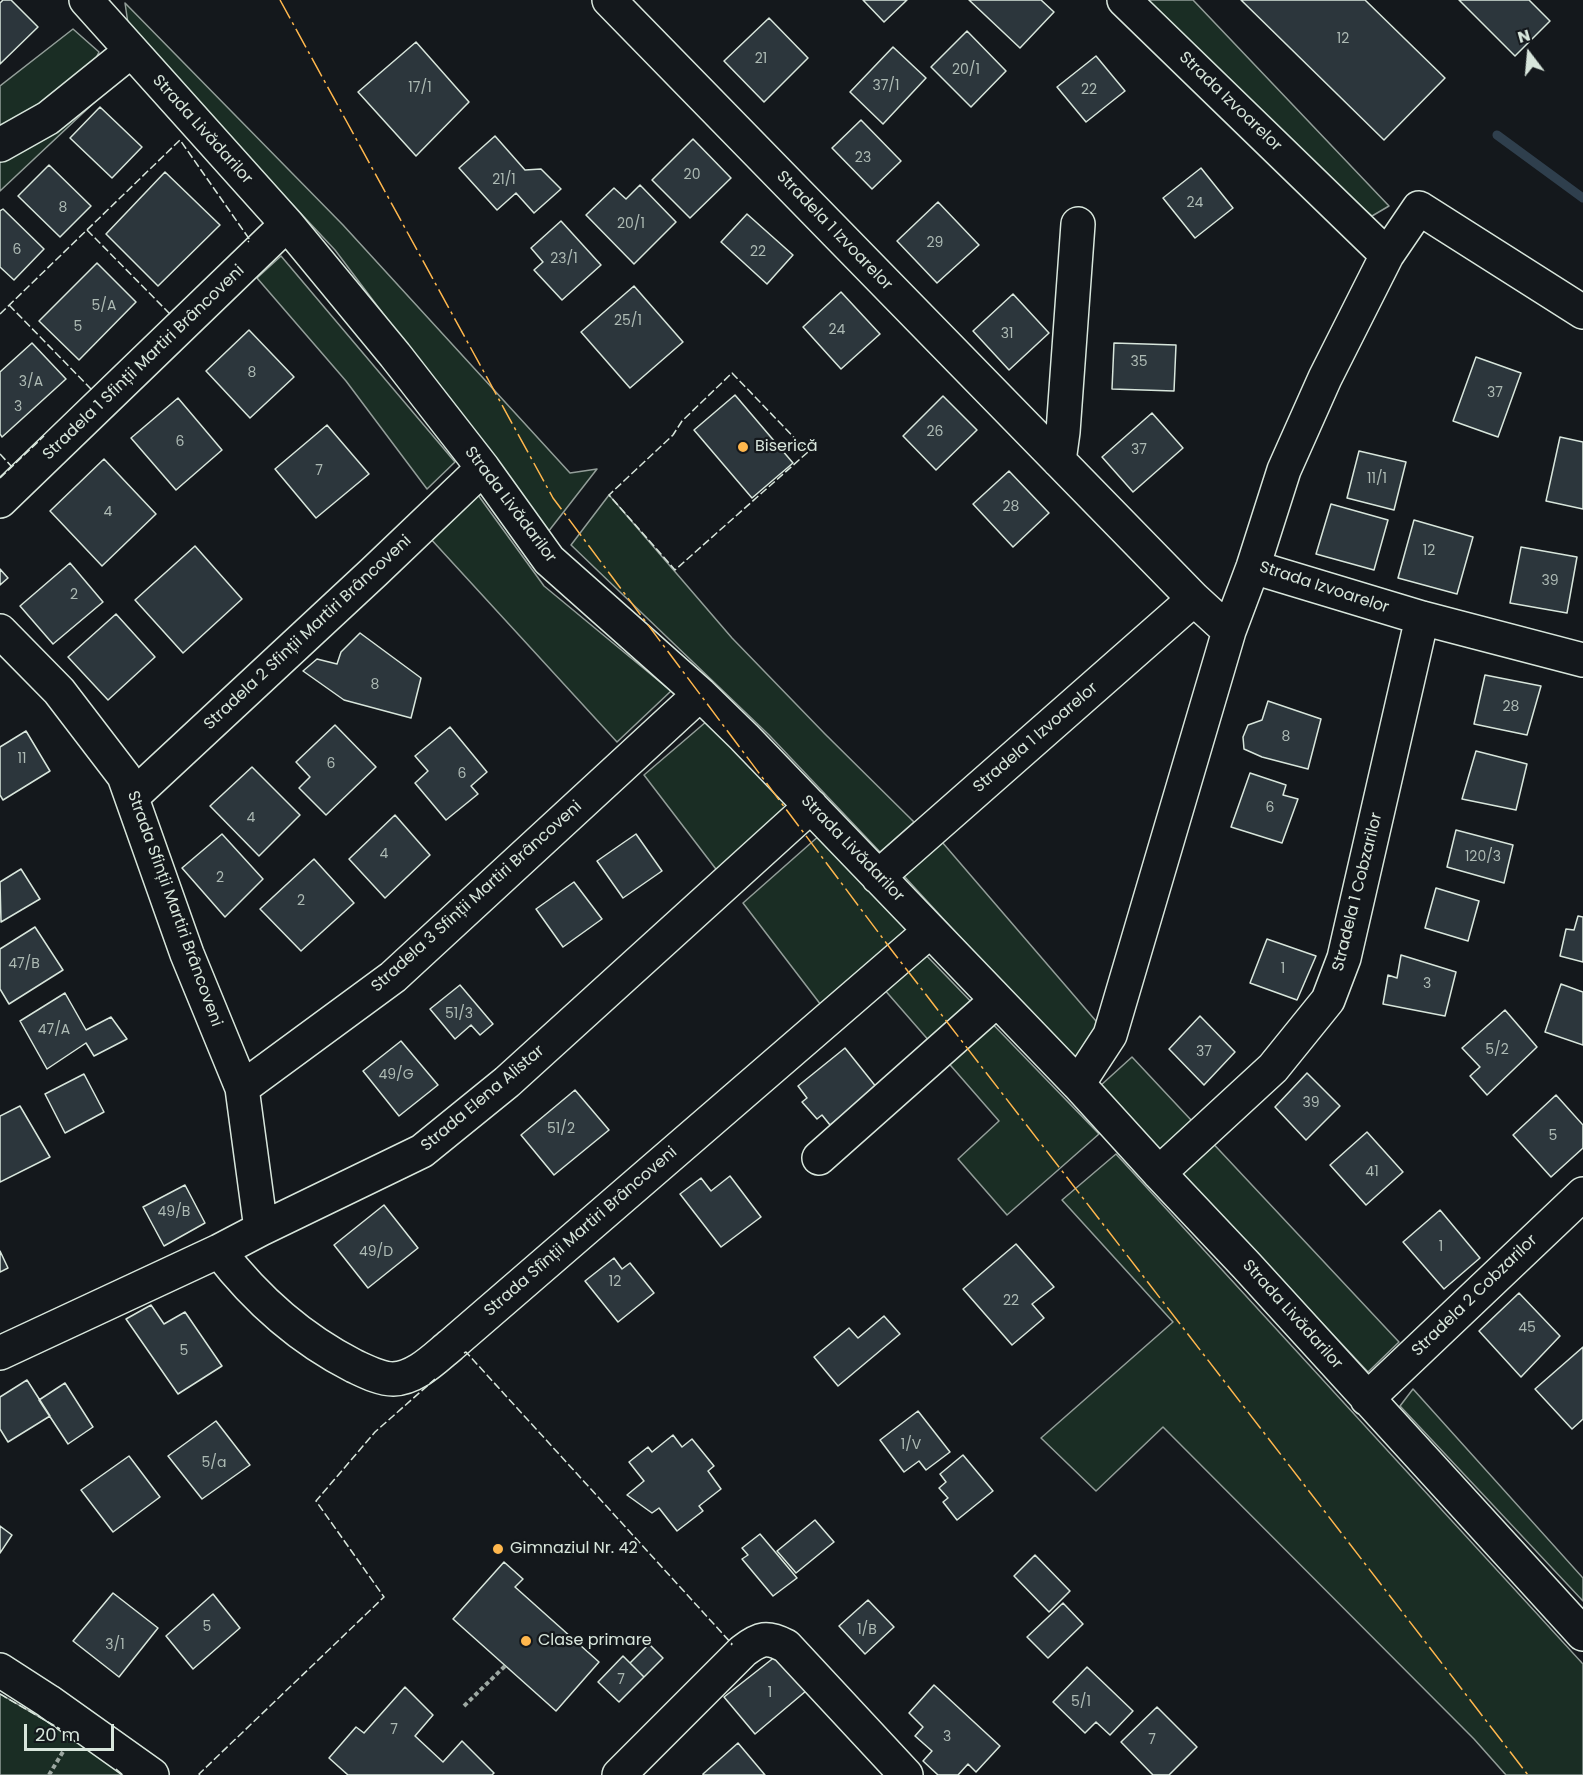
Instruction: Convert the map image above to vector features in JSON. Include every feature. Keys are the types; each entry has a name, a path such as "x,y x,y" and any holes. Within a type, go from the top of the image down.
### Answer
{"street":[{"name":"Strada Livădarilor","path":"86,0 287,224 395,355 483,468 549,560 700,694 811,806 1078,1084 1583,1634"},
{"name":"Stradela 1 Izvoarelor","path":"609,0 1194,599 1229,631"},
{"name":"Strada Izvoarelor","path":"1124,0 1387,255"},
{"path":"0,145 48,118 131,51"},
{"name":"Strada Izvoarelor","path":"1583,312 1419,208 1387,255 1325,378 1284,470 1253,567 1422,618 1583,660"},
{"name":"Stradela 1 Sfinții Martiri Brâncoveni","path":"0,501 287,224"},
{"path":"1059,461 1078,224"},
{"name":"Stradela 2 Sfinții Martiri Brâncoveni","path":"132,797 483,468"},
{"path":"1078,1084 1110,1035 1229,631 1253,567"},
{"name":"Stradela 1 Izvoarelor","path":"878,877 1194,599"},
{"name":"Stradela 1 Cobzarilor","path":"1159,1173 1273,1068 1328,1000 1344,958 1422,618"},
{"name":"Strada Sfinții Martiri Brâncoveni","path":"0,631 59,691 124,776 187,954 242,1088 261,1229"},
{"name":"Stradela 3 Sfinții Martiri Brâncoveni","path":"242,1088 393,977 700,694"},
{"name":"Strada Elena Alistar","path":"0,1353 219,1251 422,1152 507,1082 811,806"},
{"name":"Strada Sfînții Martiri Brâncoveni","path":"219,1251 238,1277 271,1309 327,1353 366,1372 392,1379 418,1372 930,931"},
{"path":"819,1158 997,1000"},
{"name":"Stradela 2 Cobzarilor","path":"1368,1399 1583,1194"},
{"path":"619,1775 743,1651 757,1641 774,1640 786,1646 906,1775"},
{"path":"0,1670 152,1775"}],"path":[{"path":"464,1706 505,1666"},
{"path":"49,1775 66,1747"}],"green space":[{"path":"1148,0 1193,0 1389,206 1372,216 1337,186"},
{"path":"125,3 343,225 570,473 597,469 548,532 335,250 129,30"},
{"path":"73,29 99,52 88,74 0,129 0,86"},
{"path":"117,81 0,191 0,157"},
{"path":"281,256 455,462 427,489 346,381 257,278"},
{"path":"478,495 544,586 671,691 617,742 429,537"},
{"path":"609,495 732,638 914,822 880,852 769,735 571,545"},
{"path":"707,721 795,810 722,877 644,775"},
{"path":"820,835 910,931 821,1005 743,903"},
{"path":"942,842 1102,1028 1074,1061 903,875"},
{"path":"923,952 1099,1134 1007,1215 958,1159 999,1121 883,988"},
{"path":"1132,1057 1399,1342 1368,1372 1100,1086"},
{"path":"1116,1154 1583,1664 1583,1775 1506,1775 1474,1739 1163,1427 1096,1491 1041,1438 1173,1322 1062,1200"},
{"path":"1413,1389 1583,1578 1583,1601 1400,1406"},
{"path":"0,1694 65,1732 123,1775 0,1775"}],"building":[{"path":"3,0 11,0 38,27 0,64 0,3"},
{"path":"863,0 907,0 884,22"},
{"path":"969,0 1041,0 1054,12 1020,48"},
{"path":"1241,0 1365,0 1445,78 1384,140"},
{"path":"1459,0 1529,0 1550,21 1515,56"},
{"path":"769,18 808,58 764,102 724,61"},
{"path":"967,31 1006,71 971,107 931,67"},
{"path":"416,42 469,102 416,156 358,92"},
{"path":"893,47 926,78 883,124 850,92"},
{"path":"1096,56 1125,91 1086,122 1057,87"},
{"path":"100,107 142,147 112,178 70,138"},
{"path":"861,120 901,161 872,189 832,148"},
{"path":"495,136 525,170 541,169 561,189 534,213 516,193 497,210 459,168"},
{"path":"693,139 731,178 690,218 652,180"},
{"path":"49,165 91,206 60,237 18,196"},
{"path":"1201,168 1233,208 1195,238 1163,198"},
{"path":"165,172 220,225 158,286 106,234"},
{"path":"640,185 676,222 634,264 586,215 614,188 626,199"},
{"path":"938,202 979,245 937,283 897,241"},
{"path":"3,209 44,249 14,280 0,267 0,211"},
{"path":"747,214 793,255 767,284 721,242"},
{"path":"561,221 601,265 562,300 534,270 543,262 531,248"},
{"path":"97,263 136,302 79,360 39,321"},
{"path":"634,286 683,342 630,388 581,332"},
{"path":"841,292 880,334 841,369 803,327"},
{"path":"1013,294 1049,333 1009,370 973,331"},
{"path":"249,330 294,377 250,418 206,371"},
{"path":"32,343 66,379 2,437 0,434 0,372"},
{"path":"1114,343 1176,345 1174,391 1112,389"},
{"path":"1476,357 1521,373 1498,437 1453,421"},
{"name":"Biserică","path":"735,395 793,463 752,498 694,430"},
{"path":"943,396 977,430 936,470 903,436"},
{"path":"178,398 222,450 176,490 131,438"},
{"path":"1152,413 1183,448 1133,492 1102,457"},
{"path":"327,425 369,474 316,518 275,469"},
{"path":"1560,437 1583,442 1583,509 1546,501"},
{"path":"1359,451 1406,462 1394,510 1347,498"},
{"path":"104,459 156,514 102,566 50,511"},
{"path":"1009,471 1049,513 1013,547 973,504"},
{"path":"1331,504 1388,520 1374,570 1316,554"},
{"path":"1414,520 1473,537 1457,594 1398,578"},
{"path":"195,546 242,599 183,653 135,600"},
{"path":"1521,547 1577,557 1567,613 1510,603"},
{"path":"70,563 103,602 53,644 20,606"},
{"path":"0,569 8,578 0,585"},
{"path":"116,614 155,657 108,700 68,657"},
{"path":"360,633 421,678 411,718 344,700 303,671 317,659 337,664 341,652"},
{"path":"1485,675 1541,686 1527,735 1474,724"},
{"path":"1268,701 1321,719 1308,769 1262,757 1244,749 1243,737 1248,725 1262,720"},
{"path":"335,725 376,767 326,815 299,788 310,777 296,762"},
{"path":"450,727 487,772 471,786 478,794 446,820 415,783 428,771 415,756"},
{"path":"26,731 50,771 3,800 0,795 0,747"},
{"path":"1476,751 1527,764 1516,810 1462,799"},
{"path":"252,767 300,815 259,856 210,806"},
{"path":"1250,773 1286,785 1283,795 1298,799 1282,843 1231,827"},
{"path":"395,815 430,855 385,898 349,859"},
{"path":"1456,830 1513,845 1504,883 1447,867"},
{"path":"222,834 263,879 225,917 182,868"},
{"path":"636,834 662,871 623,898 597,861"},
{"path":"314,859 354,903 301,951 260,909"},
{"path":"21,869 40,899 1,922 0,882"},
{"path":"574,882 602,919 563,947 536,909"},
{"path":"1436,888 1479,901 1468,941 1425,928"},
{"path":"1578,916 1583,917 1583,962 1560,956 1566,929 1574,930"},
{"path":"35,927 63,970 9,1004 0,989 0,949"},
{"path":"1267,939 1316,956 1297,1000 1250,983"},
{"path":"1401,955 1456,972 1445,1016 1383,1004 1388,975 1397,978"},
{"path":"1561,984 1583,992 1583,1045 1545,1032"},
{"path":"460,985 493,1024 480,1035 471,1025 455,1039 430,1009"},
{"path":"65,993 86,1030 111,1017 127,1039 94,1056 86,1043 47,1069 20,1021"},
{"path":"1505,1010 1537,1047 1487,1095 1470,1076 1480,1067 1462,1048"},
{"path":"1200,1016 1235,1052 1204,1085 1169,1049"},
{"path":"401,1041 438,1085 399,1116 363,1071"},
{"path":"845,1048 877,1088 830,1125 822,1115 817,1119 802,1102 807,1098 798,1086"},
{"path":"1307,1073 1340,1106 1306,1140 1275,1107"},
{"path":"84,1074 104,1112 65,1133 45,1094"},
{"path":"575,1090 609,1130 554,1175 521,1135"},
{"path":"1556,1095 1583,1125 1583,1148 1551,1177 1513,1135"},
{"path":"20,1106 50,1157 0,1182 0,1116"},
{"path":"1367,1132 1403,1172 1366,1205 1330,1165"},
{"path":"730,1176 761,1217 721,1247 680,1194 701,1178 711,1191"},
{"path":"185,1185 205,1223 164,1246 143,1207"},
{"path":"384,1205 418,1248 368,1288 334,1245"},
{"path":"1440,1210 1480,1258 1444,1289 1403,1242"},
{"path":"1016,1244 1054,1287 1032,1304 1044,1318 1012,1345 963,1289"},
{"path":"0,1251 8,1268 0,1272"},
{"path":"614,1258 622,1269 630,1263 654,1293 618,1322 585,1281"},
{"path":"1519,1293 1560,1336 1521,1377 1479,1331"},
{"path":"151,1305 164,1324 185,1312 222,1366 178,1394 126,1319"},
{"path":"884,1316 900,1334 838,1386 814,1357 849,1328 858,1338"},
{"path":"1583,1347 1583,1419 1572,1429 1535,1389"},
{"path":"27,1380 50,1416 8,1442 0,1429 0,1397"},
{"path":"65,1383 93,1427 68,1444 39,1400"},
{"path":"918,1411 950,1452 926,1470 919,1461 904,1472 880,1440"},
{"path":"216,1421 250,1465 202,1499 168,1456"},
{"path":"673,1435 682,1447 692,1439 714,1466 708,1471 721,1489 699,1506 703,1511 677,1531 659,1508 652,1513 627,1495 644,1481 629,1462 648,1447 652,1452"},
{"path":"963,1455 993,1491 957,1520 943,1502 948,1498 939,1488 946,1482 940,1474"},
{"path":"129,1456 160,1497 113,1532 81,1490"},
{"path":"815,1520 834,1542 796,1573 777,1551"},
{"path":"0,1526 12,1535 0,1553"},
{"path":"760,1534 797,1578 773,1596 742,1559 748,1555 742,1548"},
{"path":"1035,1555 1070,1591 1049,1612 1014,1576"},
{"name":"Clase primare","path":"504,1562 523,1579 515,1587 599,1662 556,1711 453,1619"},
{"path":"113,1593 158,1628 119,1677 73,1641"},
{"path":"213,1594 240,1628 193,1669 166,1636"},
{"path":"868,1600 894,1627 865,1654 839,1626"},
{"path":"1063,1603 1083,1624 1048,1658 1027,1637"},
{"path":"649,1644 663,1658 644,1677 630,1663"},
{"path":"623,1656 644,1677 619,1702 598,1682"},
{"path":"776,1656 806,1691 755,1734 724,1697"},
{"path":"1087,1667 1133,1711 1110,1735 1096,1722 1085,1733 1053,1702"},
{"path":"934,1685 1000,1746 976,1772 968,1764 958,1775 938,1775 923,1761 932,1751 915,1736 923,1727 909,1713"},
{"path":"405,1687 433,1715 415,1736 443,1762 462,1741 494,1773 492,1775 348,1775 329,1758 356,1727 364,1733"},
{"path":"1157,1707 1197,1747 1169,1775 1153,1775 1121,1742"},
{"path":"738,1743 765,1775 703,1775 703,1774"}],"waterway":[{"path":"1497,135 1583,198"}],"fence":[{"path":"0,314 180,140 250,240 248,242"},
{"path":"87,230 171,315"},
{"path":"9,305 92,390"},
{"path":"732,373 808,452 675,570 609,495 673,435 682,421 732,373"},
{"path":"0,478 44,436"},
{"path":"0,454 12,467"},
{"path":"464,1353 466,1352 731,1645"},
{"path":"200,1775 384,1597 316,1501 375,1432 435,1379"},
{"path":"0,1694 60,1729"},
{"path":"116,1769 123,1775"}],"power":[{"path":"280,0 553,498 890,948 1528,1775"}],"place":[{"name":"Biserică","path":"743,447"},
{"name":"Gimnaziul Nr. 42","path":"498,1549"},
{"name":"Clase primare","path":"526,1641"}]}
